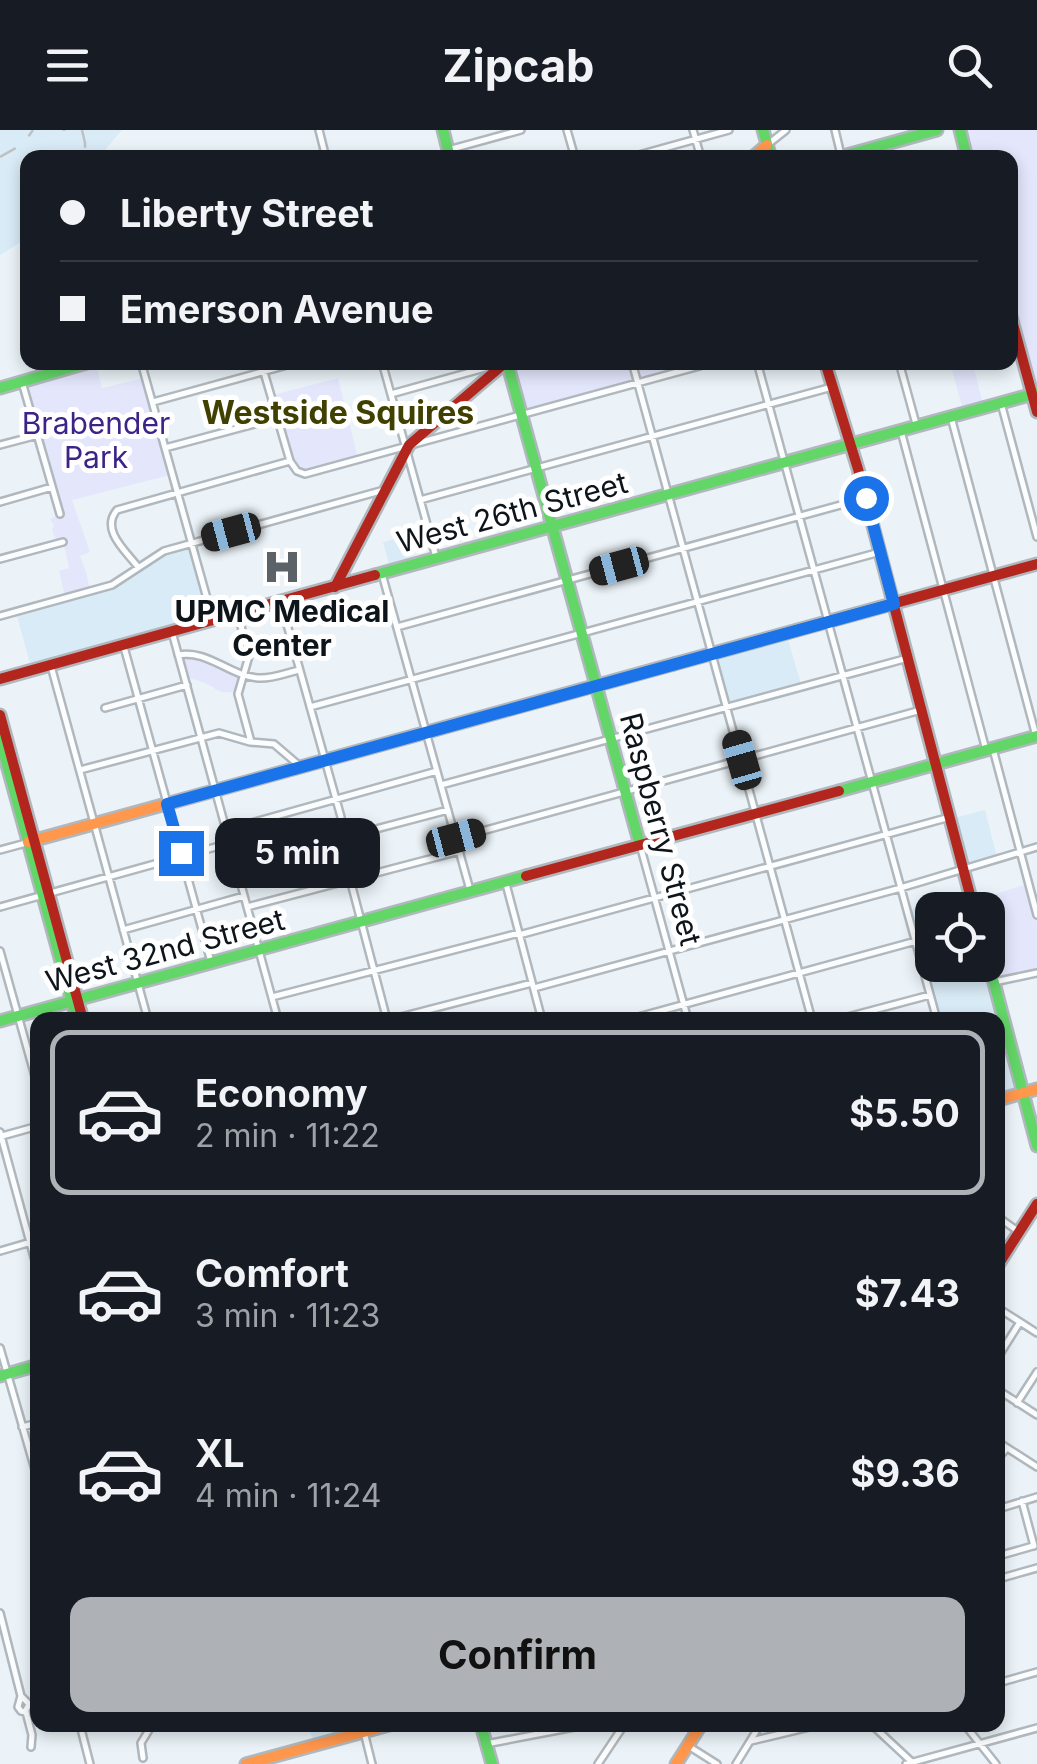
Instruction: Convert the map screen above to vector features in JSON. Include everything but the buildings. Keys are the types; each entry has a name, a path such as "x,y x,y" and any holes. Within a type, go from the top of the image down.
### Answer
{"street":[{"path":"462,150 521,130"},
{"path":"693,130 698,150"},
{"path":"657,150 730,130"},
{"path":"764,130 769,150"},
{"path":"762,150 786,130"},
{"path":"865,150 937,130"},
{"path":"1018,340 1037,412"},
{"path":"0,388 63,370"},
{"path":"143,370 213,621"},
{"path":"153,402 271,370"},
{"path":"384,370 436,558"},
{"path":"390,394 477,370"},
{"path":"335,587 406,448 497,370"},
{"name":"Raspberry Street","path":"508,370 686,1012"},
{"path":"634,370 810,1012"},
{"path":"264,372 290,461 302,474 686,370"},
{"path":"759,370 915,937"},
{"path":"830,370 970,892"},
{"path":"901,370 916,426"},
{"path":"22,382 60,514"},
{"path":"420,500 834,387"},
{"name":"West 26th Street","path":"0,679 1035,394"},
{"path":"1001,403 1037,538"},
{"path":"951,417 1037,736"},
{"path":"165,448 277,418"},
{"path":"901,430 1037,915"},
{"path":"0,445 38,434"},
{"path":"138,567 111,531 111,516 120,509 290,461"},
{"path":"0,502 52,488"},
{"path":"0,616 112,585 159,552 385,490"},
{"path":"397,627 866,498"},
{"path":"0,559 63,542"},
{"path":"310,707 880,552"},
{"path":"0,850 1037,564"},
{"path":"382,574 471,893"},
{"path":"280,602 336,799 340,839 386,1012"},
{"path":"238,614 249,656 238,694 251,742"},
{"path":"172,632 276,1012"},
{"path":"124,645 211,962"},
{"path":"178,655 194,654 242,674 264,678 300,670"},
{"path":"442,786 908,658"},
{"path":"51,665 146,1012"},
{"path":"105,708 186,684"},
{"path":"456,838 922,710"},
{"path":"0,715 31,841"},
{"path":"80,770 224,734 276,746 302,767"},
{"name":"West 32nd Street","path":"32,1012 1037,736"},
{"path":"0,740 78,1012"},
{"path":"226,830 438,771"},
{"path":"236,866 448,810"},
{"path":"272,997 654,899 950,817"},
{"path":"0,907 230,843"},
{"path":"436,1012 668,952 1037,847"},
{"path":"247,907 460,851"},
{"path":"506,884 540,1012"},
{"path":"123,930 244,896"},
{"path":"657,1012 915,941"},
{"path":"0,951 30,1059"},
{"path":"1005,980 1037,973"},
{"path":"927,982 935,1012"},
{"path":"994,982 1002,1012"},
{"path":"865,1012 930,994"},
{"name":"West 32nd Street","path":"0,1021 30,1013"},
{"path":"1005,1024 1037,1146"},
{"path":"1005,1098 1037,1089"},
{"path":"30,1128 0,1135 30,1229"},
{"path":"1005,1254 1037,1204"},
{"path":"1005,1222 1019,1232"},
{"path":"0,1251 30,1243"},
{"path":"1005,1312 1037,1334"},
{"path":"1005,1347 1020,1322"},
{"path":"0,1348 4,1375 30,1454"},
{"path":"4,1375 30,1367"},
{"path":"1017,1403 1037,1372"},
{"path":"1005,1395 1037,1415"},
{"path":"22,1427 30,1425"},
{"path":"1007,1448 1037,1467"},
{"path":"1005,1506 1037,1497"},
{"path":"1005,1554 1036,1545 1022,1501"},
{"path":"1005,1577 1037,1568"},
{"path":"1,1619 21,1696 18,1707 26,1712 30,1727"},
{"path":"1005,1681 1037,1672"},
{"path":"880,1732 911,1763 1037,1728"},
{"path":"31,1732 32,1747"},
{"path":"82,1732 90,1764"},
{"path":"142,1758 142,1743 148,1732"},
{"path":"250,1764 350,1732"},
{"path":"364,1732 372,1764"},
{"path":"483,1732 492,1764"},
{"path":"486,1744 549,1732"},
{"path":"598,1764 619,1732"},
{"path":"676,1764 697,1732"},
{"path":"736,1764 756,1732"},
{"path":"765,1732 768,1736"},
{"path":"751,1741 786,1732"},
{"path":"970,1732 996,1764"},
{"path":"688,1746 716,1764"}],"shaded area":[{"path":"0,130 122,130 105,150 20,150 20,242 0,255"},
{"path":"409,535 416,561 390,568 383,542"},
{"path":"189,548 209,618 31,667 17,616 113,589 160,557"},
{"path":"787,636 801,684 728,703 716,657"},
{"path":"985,810 997,857 967,865 954,818"},
{"path":"930,982 990,982 998,1012 938,1012"},
{"path":"1005,1039 1018,1089 1005,1094"},
{"path":"310,1732 353,1732 314,1743"}],"green space":[{"path":"962,130 1037,130 1037,390 1033,389 1018,334 1018,150 967,150"},
{"name":"Brabender Park","path":"71,370 98,370 102,388 144,378 170,475 72,500 90,552 80,556 90,589 65,596 59,571 69,568 63,540 56,541 50,519 62,513 27,382"},
{"path":"512,370 631,370 634,381 524,412"},
{"path":"639,370 670,370 641,378"},
{"path":"952,370 975,370 983,405 963,410"},
{"path":"338,378 358,458 303,471 291,457 273,395"},
{"path":"184,656 239,675 236,692 220,691 188,678"},
{"path":"1027,884 1037,922 1037,971 1005,977 1005,892 1002,892"}],"railway":[{"path":"0,157 23,144 33,130"},
{"path":"82,130 85,150"}],"traffic: fast":[{"path":"443,130 448,150"},
{"path":"763,130 769,150"},
{"path":"865,150 937,130"},
{"path":"960,130 965,150"},
{"path":"0,388 62,370"},
{"path":"509,370 640,845"},
{"path":"375,575 1037,393"},
{"path":"839,791 1037,736"},
{"path":"0,739 75,1012"},
{"path":"33,1012 526,876"},
{"path":"994,982 1002,1012"},
{"path":"0,1021 30,1013"},
{"path":"1005,1025 1037,1146"},
{"path":"0,1376 30,1367"},
{"path":"483,1732 492,1764"}],"traffic: slow":[{"path":"761,150 767,145"},
{"path":"28,842 674,664"},
{"path":"1005,1098 1037,1089"},
{"path":"246,1764 363,1732"},
{"path":"676,1764 697,1732"}],"traffic: jam":[{"path":"1018,342 1037,412"},
{"path":"335,587 409,445 497,370"},
{"path":"827,370 858,469 969,892"},
{"path":"674,664 1037,564"},
{"path":"0,679 375,575"},
{"path":"0,715 81,1012"},
{"path":"526,876 839,791"},
{"path":"1005,1254 1037,1204"}],"place":[{"name":"UPMC Medical Center","path":"282,567"}],"district":[{"name":"Westside Squires","path":"338,412"}],"route":[{"path":"181,853 167,804 894,604 866,498"}]}
